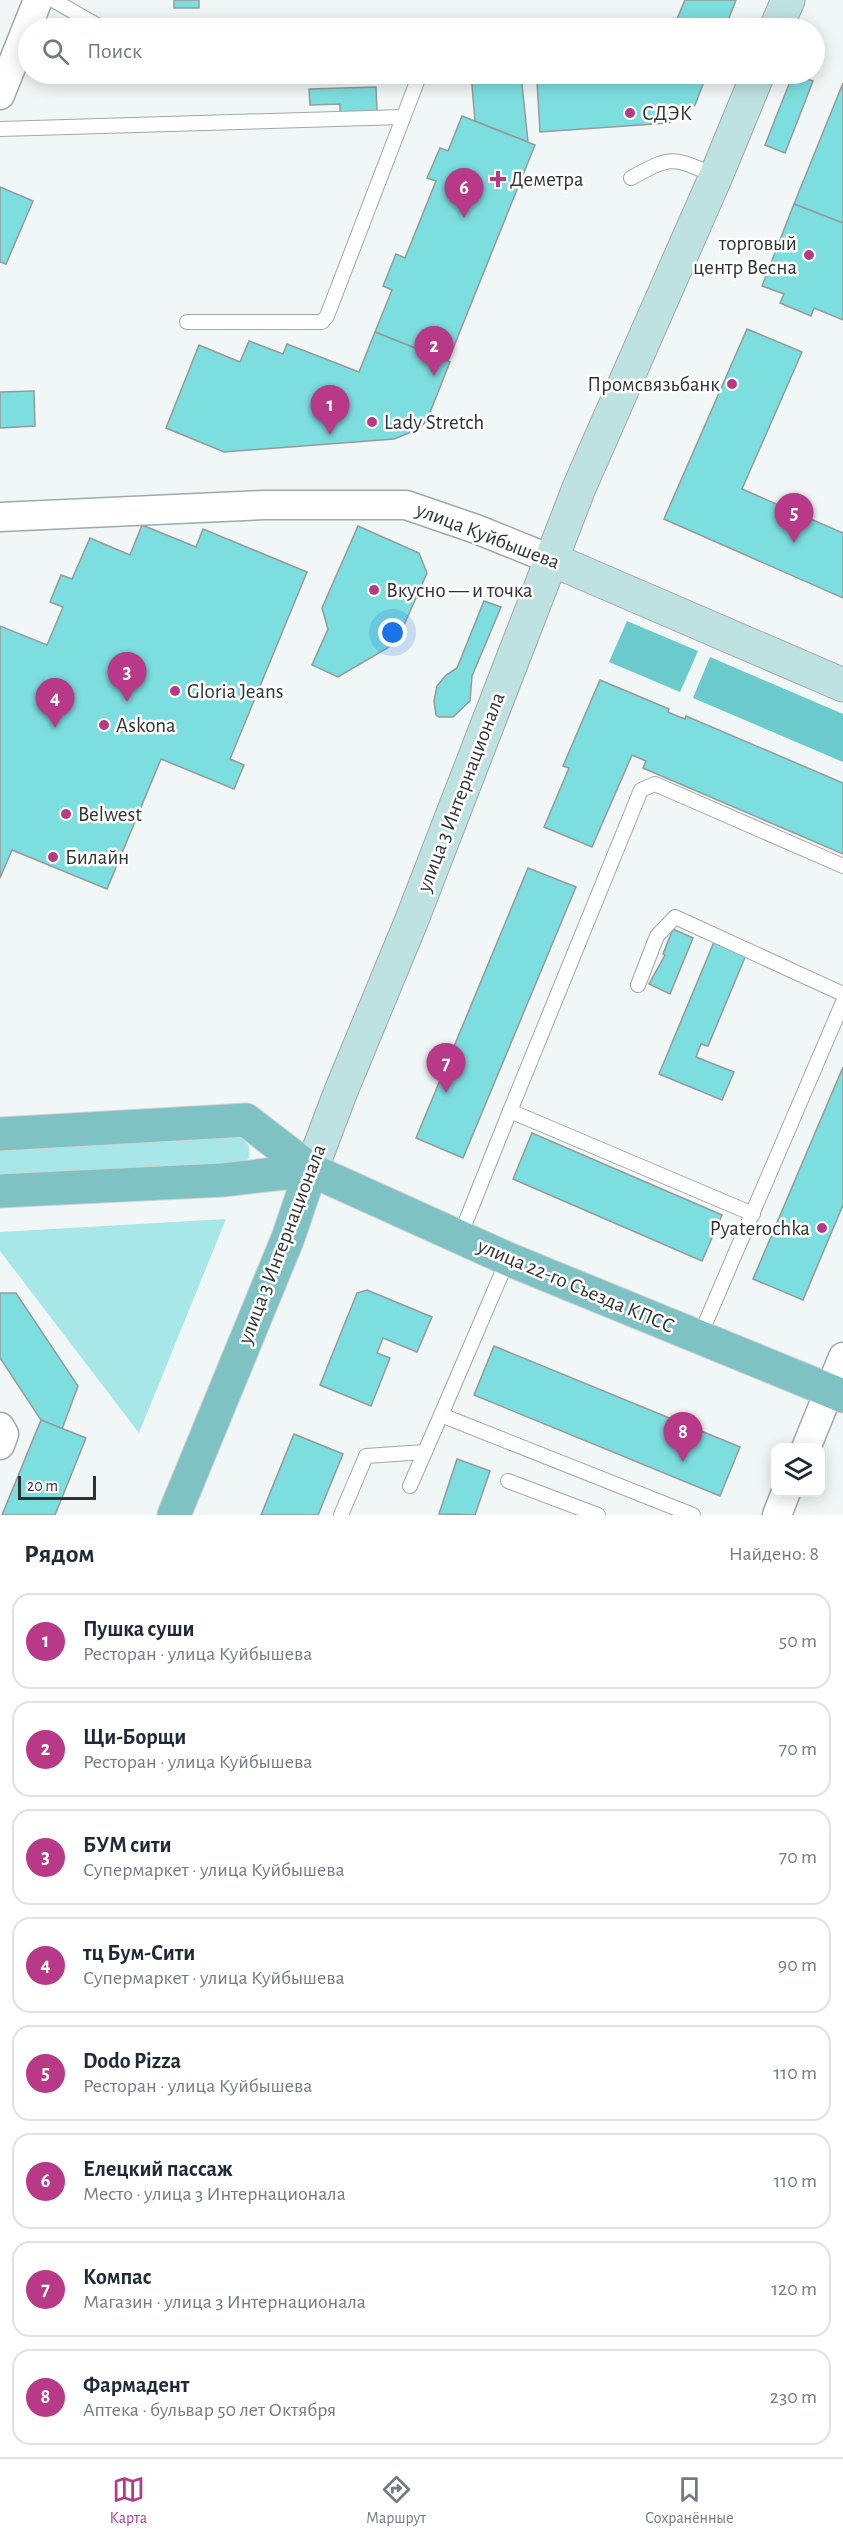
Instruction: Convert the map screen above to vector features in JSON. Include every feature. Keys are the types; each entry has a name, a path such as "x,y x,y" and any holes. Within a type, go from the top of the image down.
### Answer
{"main road":[{"path":"780,18 788,0"},
{"name":"улица 3 Интернационала","path":"174,1515 288,1238 311,1170 553,560 579,488 754,84"},
{"name":"улица Куйбышева","path":"553,560 843,685"},
{"name":"улица 22-го Съезда КПСС","path":"0,1134 246,1120 311,1170 508,1258 836,1393"},
{"path":"0,1191 223,1180 311,1170"}],"street":[{"path":"31,18 38,0"},
{"path":"0,95 18,50"},
{"name":"улица Куйбышева","path":"0,517 264,505 406,505 476,529 553,560"},
{"path":"809,1443 836,1393 843,1357"},
{"path":"0,1427 4,1434 0,1445"},
{"path":"777,1515 784,1497"}],"lane":[{"path":"52,0 84,18"},
{"path":"187,322 322,322 327,316 416,84"},
{"path":"0,129 403,117"},
{"path":"631,178 663,160 682,161 716,176"},
{"path":"460,1236 641,790 655,784 843,866"},
{"path":"638,985 657,936 675,917 843,994"},
{"path":"699,1338 843,1002"},
{"path":"510,1111 753,1214"},
{"path":"410,1486 508,1258"},
{"path":"441,1415 693,1515"},
{"path":"341,1515 366,1455 425,1452"},
{"path":"508,1481 598,1515"}],"shaded area":[{"path":"627,621 698,651 680,692 609,662"},
{"path":"710,657 843,714 843,762 693,698"},
{"path":"235,1136 242,1138 249,1146 249,1158 241,1165 0,1178 0,1148"},
{"path":"226,1219 139,1433 0,1251 0,1232"}],"building":[{"path":"174,0 199,0 199,8 174,8"},
{"path":"685,0 736,0 729,18 677,18"},
{"path":"843,83 843,223 794,204"},
{"path":"472,84 522,84 528,142 475,121"},
{"path":"537,84 703,84 695,105 669,123 540,132"},
{"path":"789,84 812,84 785,153 765,145"},
{"path":"376,87 377,111 340,113 340,104 310,105 309,89"},
{"path":"462,116 535,145 448,361 375,332 392,290 383,286 396,254 405,258 436,181 427,178 440,148 448,151"},
{"path":"0,187 33,201 6,264 0,262"},
{"name":"торговый центр Весна","path":"794,204 843,223 843,320 814,308 811,316 780,303 784,294 762,286"},
{"path":"747,329 802,352 742,489 843,533 843,598 664,519"},
{"path":"375,332 450,362 427,420 419,429 394,439 224,452 166,428 199,345 240,362 249,341 283,354 287,344 359,372"},
{"path":"34,391 35,426 0,428 0,392"},
{"path":"142,525 196,547 203,529 307,572 230,759 244,765 234,789 161,759 107,889 12,850 0,878 0,626 47,645 63,607 50,602 61,575 72,579 90,538 130,555"},
{"name":"Вкусно — и точка","path":"358,526 419,553 427,573 396,643 338,677 312,665 328,629 322,608"},
{"path":"484,601 501,607 472,676 470,701 453,717 439,717 436,715 434,701 437,686 446,675 457,668"},
{"path":"600,680 669,709 668,712 677,716 685,719 686,716 843,783 843,854 643,768 646,761 632,755 592,847 544,827 569,768 563,766"},
{"path":"528,868 576,887 463,1158 416,1138"},
{"path":"673,929 693,938 670,994 649,984 665,955 663,954"},
{"path":"714,942 746,955 708,1046 701,1044 696,1057 734,1072 722,1100 659,1074"},
{"path":"843,1067 843,1205 803,1300 753,1279"},
{"path":"532,1133 722,1215 702,1261 513,1179"},
{"path":"367,1290 432,1317 417,1352 383,1338 377,1353 390,1358 371,1406 320,1385 357,1293"},
{"path":"0,1293 16,1293 78,1386 62,1429 41,1420 0,1358"},
{"path":"494,1346 740,1447 720,1496 474,1395"},
{"path":"41,1420 86,1438 55,1515 2,1515"},
{"path":"294,1434 343,1454 318,1515 261,1515"},
{"path":"457,1459 490,1471 475,1515 439,1514"}],"place":[{"name":"СДЭК","path":"630,113"},
{"name":"Деметра","path":"498,179"},
{"name":"Елецкий пассаж","path":"464,218"},
{"name":"торговый центр Весна","path":"809,255"},
{"name":"Щи-Борщи","path":"434,376"},
{"name":"Промсвязьбанк","path":"732,384"},
{"name":"Lady Stretch","path":"372,422"},
{"name":"Пушка суши","path":"330,435"},
{"name":"Dodo Pizza","path":"794,543"},
{"name":"Вкусно — и точка","path":"374,590"},
{"name":"Gloria Jeans","path":"175,691"},
{"name":"БУМ сити","path":"127,702"},
{"name":"Askona","path":"104,725"},
{"name":"тц Бум-Сити","path":"55,728"},
{"name":"Belwest","path":"66,814"},
{"name":"Билайн","path":"53,857"},
{"name":"Компас","path":"446,1093"},
{"name":"Pyaterochka","path":"822,1228"},
{"name":"Фармадент","path":"683,1462"}]}
